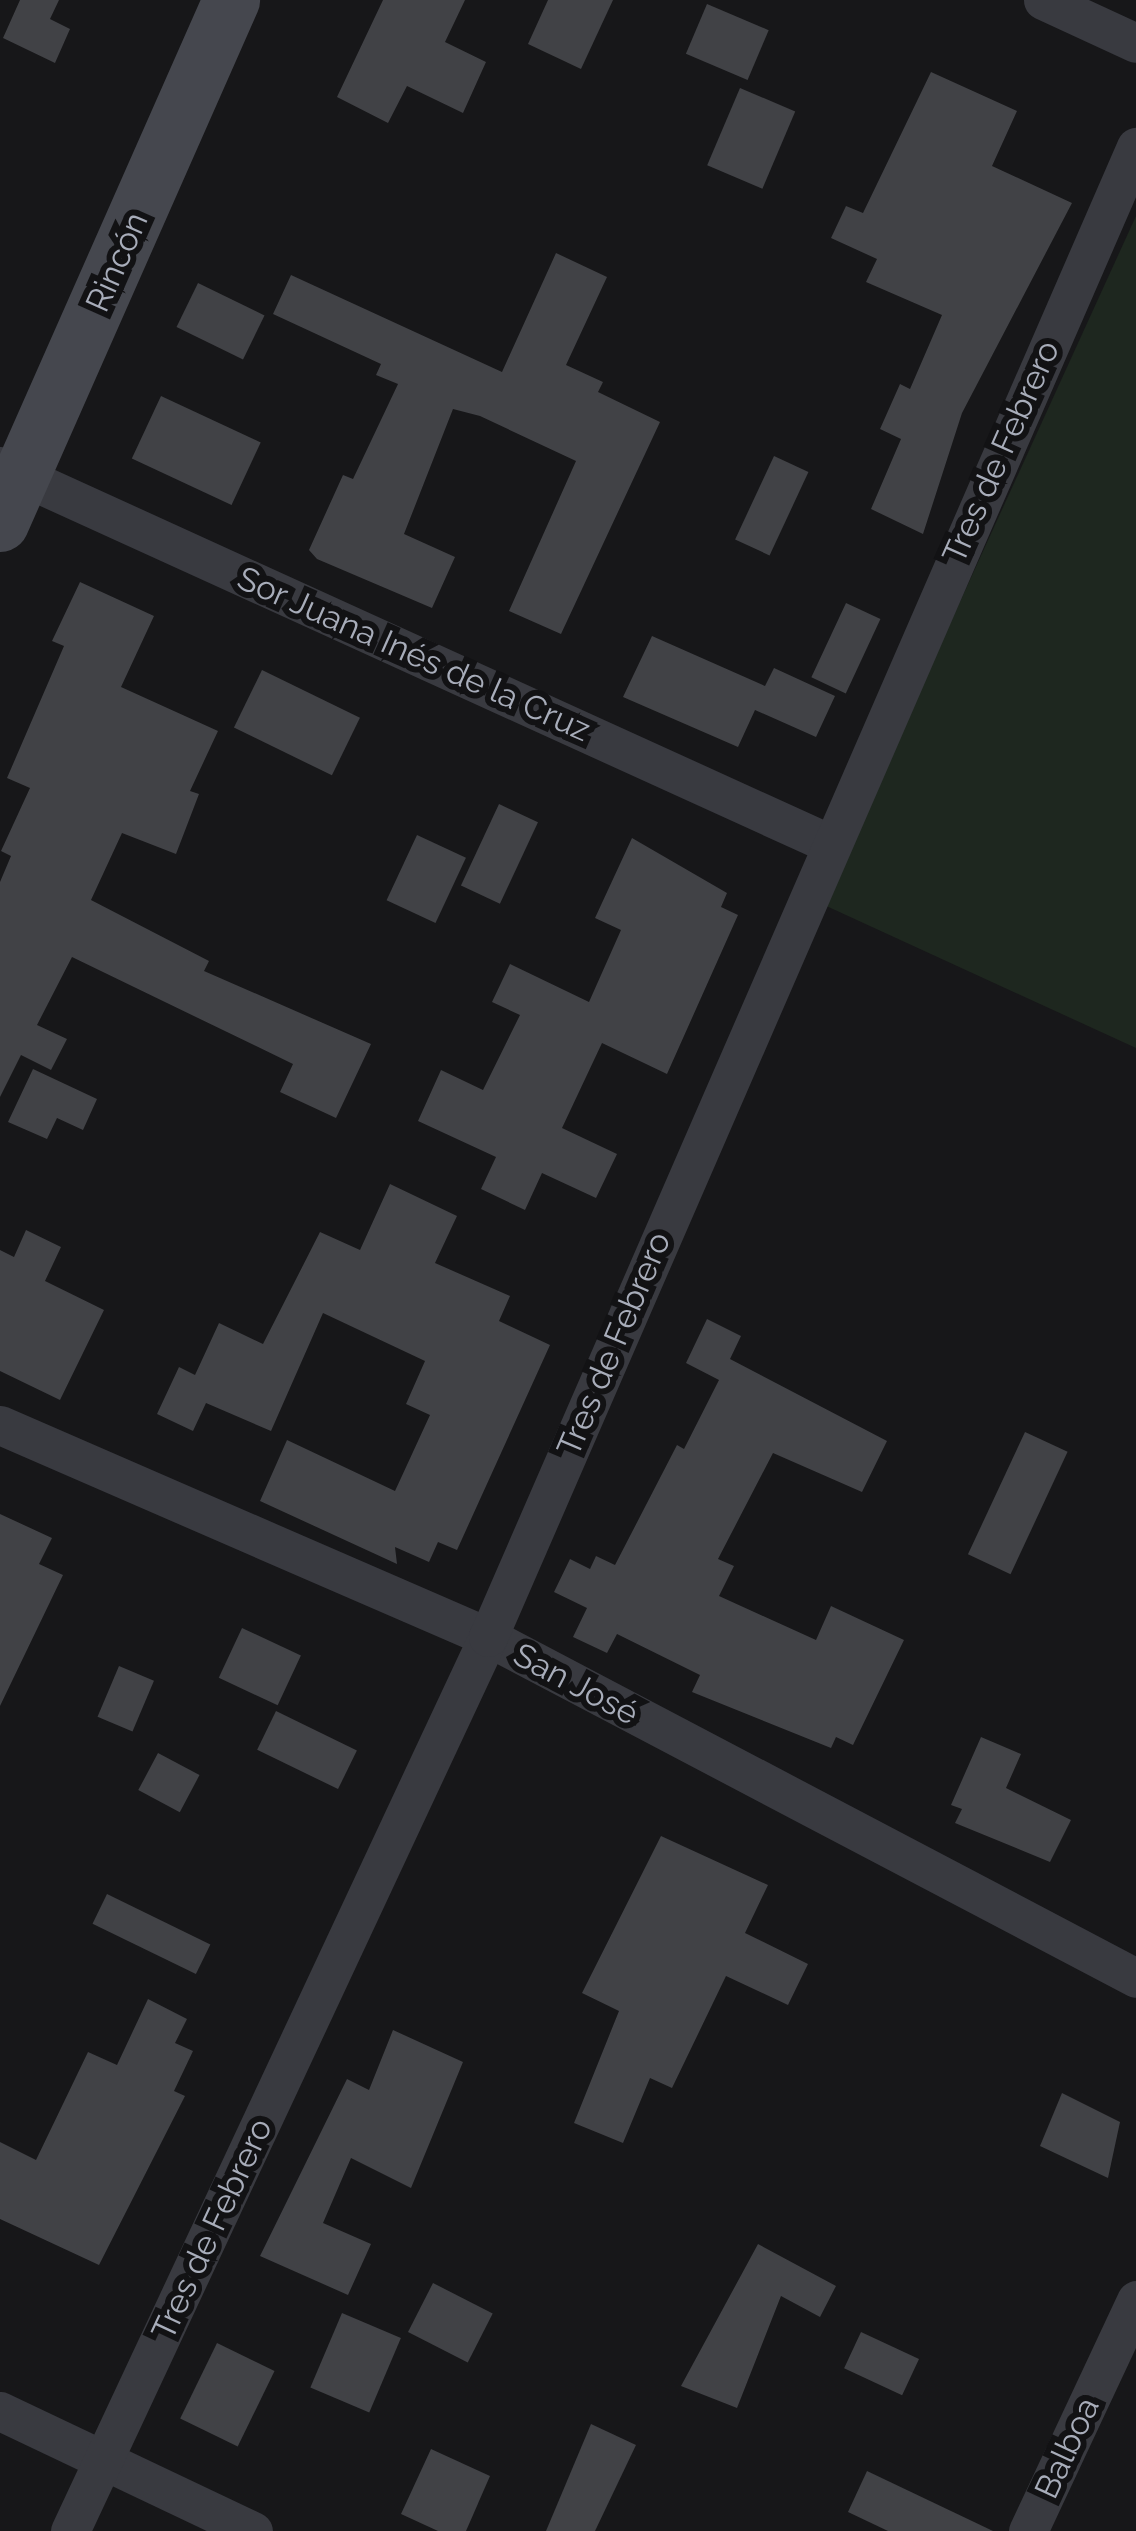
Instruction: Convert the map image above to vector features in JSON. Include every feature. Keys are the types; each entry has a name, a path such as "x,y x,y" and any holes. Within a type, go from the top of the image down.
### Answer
{"street":[{"name":"Rincón","path":"7,488 231,0"},
{"path":"1043,0 1136,43"},
{"name":"Tres de Febrero","path":"70,2531 488,1637 828,843 1136,146"},
{"name":"Sor Juana Inés de la Cruz","path":"7,488 828,843"},
{"name":"San José","path":"0,1425 488,1637 1136,1978"},
{"name":"Balboa","path":"1028,2531 1136,2300"},
{"path":"0,2411 253,2531"}],"shaded area":[{"path":"1136,216 1136,1048 822,904"}],"building":[{"path":"20,0 59,0 50,19 70,29 55,63 3,38"},
{"path":"383,0 465,0 445,42 486,62 463,113 407,86 388,123 337,97"},
{"path":"548,0 613,0 581,69 528,44"},
{"path":"707,4 769,30 748,80 686,54"},
{"path":"931,72 1017,111 992,166 1072,203 962,413 923,534 871,509 901,439 880,429 900,384 910,389 942,315 866,282 877,259 831,238 846,206 863,213"},
{"path":"740,88 795,111 762,189 707,165"},
{"path":"556,253 607,277 566,365 603,382 598,392 660,422 561,634 509,611 576,461 480,416 453,409 404,534 455,557 432,608 317,559 309,550 343,475 353,479 398,384 376,375 381,364 273,314 291,275 502,372"},
{"path":"198,283 265,315 243,359 177,327"},
{"path":"161,396 261,442 232,505 132,459"},
{"path":"774,456 808,472 770,555 735,539"},
{"path":"80,582 154,616 121,687 218,731 190,791 199,794 176,854 122,833 91,900 209,961 204,971 371,1044 336,1118 280,1092 293,1064 72,957 37,1025 67,1039 51,1070 21,1055 0,1097 0,882 11,856 1,851 30,788 7,778 64,646 52,641"},
{"path":"846,603 880,619 846,693 811,677"},
{"path":"652,636 765,686 774,668 835,696 816,737 755,710 738,747 623,697"},
{"path":"262,670 360,718 332,775 234,728"},
{"path":"499,804 538,822 500,904 461,886"},
{"path":"417,835 466,858 436,923 387,900"},
{"path":"632,838 727,893 721,907 738,915 667,1074 602,1043 562,1128 617,1154 596,1198 542,1173 525,1210 481,1189 496,1157 418,1121 441,1070 483,1090 520,1015 492,1002 510,964 589,1002 621,930 595,918"},
{"path":"33,1069 97,1099 83,1130 57,1118 47,1139 8,1122"},
{"path":"390,1184 457,1216 435,1263 510,1296 499,1321 550,1345 457,1550 438,1542 429,1562 395,1547 397,1564 260,1501 287,1440 395,1491 430,1415 406,1404 425,1361 323,1313 271,1431 206,1403 193,1431 157,1414 179,1367 195,1375 219,1323 263,1344 320,1232 360,1250"},
{"path":"26,1230 61,1247 45,1281 104,1310 60,1400 0,1371 0,1250 14,1257"},
{"path":"707,1319 741,1336 730,1359 887,1441 862,1492 773,1453 718,1559 734,1566 719,1596 816,1640 831,1606 904,1640 853,1745 836,1737 831,1748 692,1692 700,1675 617,1634 607,1653 573,1637 587,1608 554,1592 570,1559 590,1569 596,1556 615,1565 677,1445 684,1449 719,1380 686,1363"},
{"path":"1025,1432 1068,1452 1011,1574 968,1554"},
{"path":"0,1514 52,1538 39,1564 63,1575 0,1706"},
{"path":"242,1628 301,1655 278,1705 219,1678"},
{"path":"119,1666 154,1681 132,1731 98,1717"},
{"path":"276,1711 357,1750 338,1789 257,1750"},
{"path":"981,1737 1021,1754 1006,1788 1071,1820 1050,1862 955,1823 962,1809 951,1805"},
{"path":"158,1753 199,1775 180,1812 138,1790"},
{"path":"661,1836 768,1885 745,1933 808,1964 788,2005 726,1976 672,2088 650,2078 623,2143 574,2123 619,2011 582,1993"},
{"path":"107,1894 210,1944 196,1974 93,1924"},
{"path":"148,1999 187,2019 175,2043 193,2051 174,2091 185,2096 99,2265 0,2219 0,2142 36,2160 88,2052 117,2065"},
{"path":"393,2030 463,2062 411,2188 351,2158 323,2223 371,2244 348,2295 260,2256 347,2079 369,2090"},
{"path":"1062,2093 1120,2122 1108,2178 1040,2146"},
{"path":"758,2244 836,2286 820,2317 781,2296 737,2408 681,2386"},
{"path":"433,2283 493,2313 468,2362 408,2332"},
{"path":"342,2313 401,2338 369,2413 310,2388"},
{"path":"861,2332 919,2359 902,2395 844,2368"},
{"path":"217,2343 275,2371 238,2447 180,2418"},
{"path":"591,2424 636,2445 595,2531 546,2531"},
{"path":"431,2449 490,2476 466,2531 438,2531 401,2514"},
{"path":"867,2471 993,2531 888,2531 848,2512"}]}
